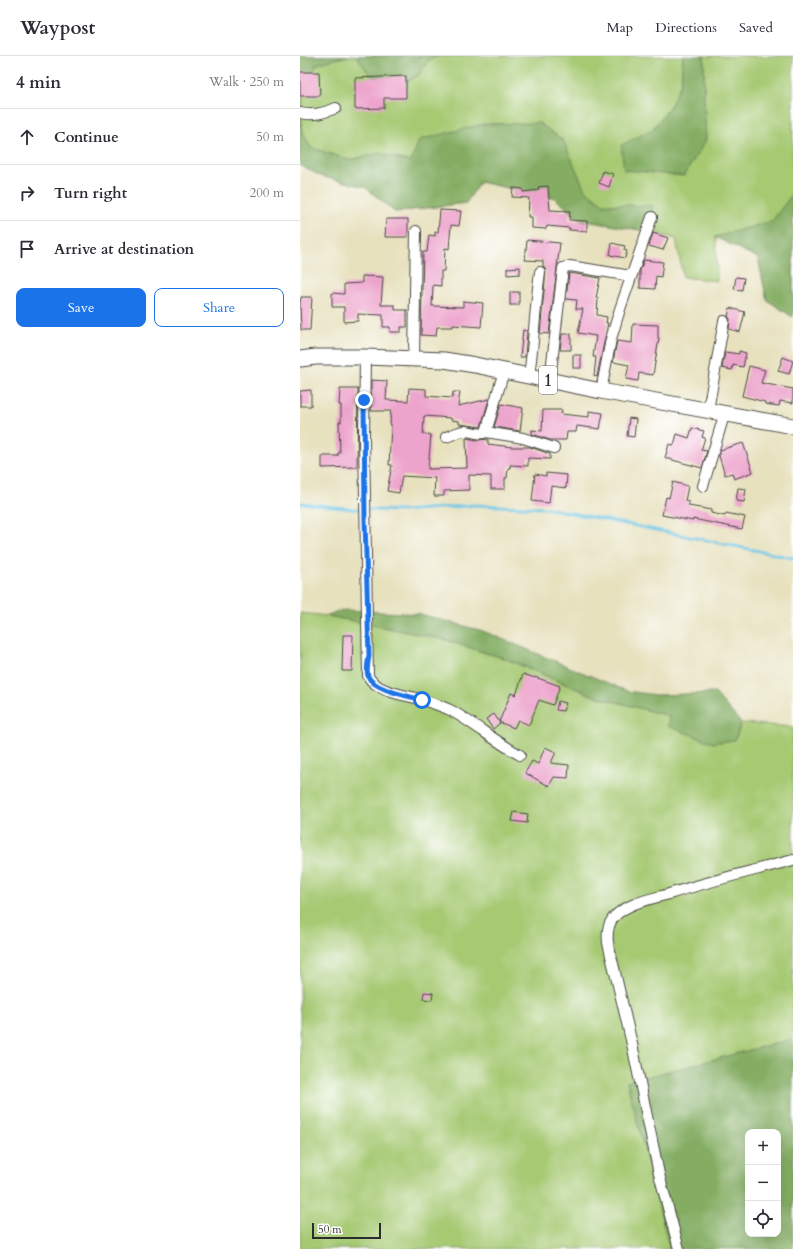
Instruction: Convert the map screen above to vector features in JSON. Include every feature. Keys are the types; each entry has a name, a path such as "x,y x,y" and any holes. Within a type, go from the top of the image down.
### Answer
{"highway":[{"name":"1","path":"300,359 316,357 365,357 444,360 601,391 725,412 793,426"}],"street":[{"path":"300,113 310,115 322,114 336,108"},
{"path":"601,391 611,339 631,276 652,218"},
{"path":"414,359 416,231"},
{"path":"550,380 563,268 570,266 631,276"},
{"path":"529,376 540,272"},
{"path":"708,410 724,321"},
{"path":"365,357 365,520 369,656 368,673 370,679 374,683 390,691 422,700 449,710 520,756"},
{"path":"486,432 504,371"},
{"path":"703,486 725,412"},
{"path":"446,437 466,431 482,434 486,432 523,438 554,448"},
{"path":"679,1249 660,1174 632,1044 608,943 607,932 610,922 614,916 634,904 694,886 793,860"}],"green space":[{"path":"300,56 683,56 681,83 671,105 624,170 704,95 704,56 793,56 793,317 767,300 758,258 716,237 717,281 683,277 676,239 646,231 580,220 555,198 480,182 466,203 395,212 365,187 321,176 300,165"},
{"path":"300,56 348,56 317,64 303,97 301,128 310,147 349,160 380,153 411,162 419,140 483,124 539,123 563,140 585,190 603,204 653,206 646,231 580,220 555,198 480,182 466,203 395,212 365,187 321,176 300,165"},
{"path":"356,56 438,56 428,61 419,75 399,86 370,75"},
{"path":"683,56 704,56 706,140 684,176 624,170 621,145 652,130 671,105 681,83"},
{"path":"793,193 793,317 767,300 758,258 715,237 772,221"},
{"path":"347,610 420,614 483,631 627,691 656,695 715,693 741,723 735,740 713,743 668,726 669,716 594,696 506,659 442,639 328,616 335,612"},
{"path":"300,613 328,616 442,639 506,659 594,696 669,716 735,740 741,723 793,727 793,1039 627,1082 670,1249 300,1249"},
{"path":"793,1039 793,1249 670,1249 627,1082"}],"building":[{"path":"300,72 319,72 320,96 300,96"},
{"path":"406,76 406,98 384,98 384,108 355,109 355,78"},
{"path":"603,171 613,174 609,187 599,183"},
{"path":"548,186 550,210 570,211 569,220 587,221 587,231 569,230 570,228 547,226 546,229 532,228 532,217 528,217 529,198 512,197 513,188 523,189 523,192 539,190 538,187"},
{"path":"440,210 461,211 459,226 451,225 449,249 445,248 444,271 441,271 441,286 433,285 432,306 463,307 463,301 483,303 481,327 453,325 453,327 437,327 436,336 421,335 423,252 427,252 429,235 435,236 435,232 438,232"},
{"path":"386,219 408,219 408,237 385,237"},
{"path":"653,233 668,238 663,250 649,246"},
{"path":"527,240 560,243 549,334 540,333 546,270 543,266 543,261 525,260"},
{"path":"612,243 625,246 624,250 627,251 625,258 610,255"},
{"path":"644,260 663,262 661,277 656,276 655,289 640,288 640,270"},
{"path":"520,267 520,274 507,275 507,268"},
{"path":"569,273 600,278 596,298 598,298 597,315 607,317 606,323 608,323 597,377 594,376 596,357 593,357 596,336 578,333 583,309 576,309 577,300 566,299"},
{"path":"362,276 383,277 381,305 395,305 395,310 407,310 407,327 401,327 401,332 390,332 390,327 383,327 383,315 358,314 358,321 344,322 344,307 332,307 332,293 344,294 344,284 362,283"},
{"path":"736,277 744,278 742,290 734,289"},
{"path":"510,292 519,292 519,305 510,305"},
{"path":"301,297 312,297 310,330 301,330"},
{"path":"730,308 745,312 740,332 729,329 730,319 728,316"},
{"path":"633,324 658,325 659,338 653,375 639,373 638,381 626,379 629,365 613,362 617,341 632,343"},
{"path":"523,330 527,331 525,357 520,357"},
{"path":"562,334 571,334 571,350 560,350"},
{"path":"739,351 746,353 743,367 733,365 732,370 722,368 725,352 739,354"},
{"path":"573,355 581,355 581,368 573,368"},
{"path":"783,357 793,361 789,374 778,371"},
{"path":"749,366 765,370 761,383 793,389 793,403 780,401 779,406 765,404 765,402 742,396"},
{"path":"371,380 387,381 386,400 408,401 409,388 426,389 426,396 452,398 453,392 460,392 458,406 489,399 481,427 459,424 459,421 451,420 451,418 424,416 423,434 431,435 428,469 467,468 466,438 478,440 488,439 488,444 512,447 530,447 550,454 550,459 528,458 528,466 510,465 510,468 508,468 507,478 505,478 505,489 491,489 491,476 469,475 469,490 444,491 444,496 434,496 435,478 402,476 399,493 387,491 392,465 389,465 391,411 371,411"},
{"path":"340,389 358,389 357,467 322,468 322,456 338,456 338,453 340,453"},
{"path":"311,390 311,406 300,406 300,391"},
{"path":"501,404 523,408 520,431 494,427"},
{"path":"543,410 562,410 561,414 589,417 589,411 603,413 600,429 577,426 576,432 567,432 566,440 550,440 532,434 532,430 542,431"},
{"path":"629,418 636,419 634,437 627,436"},
{"path":"692,428 704,431 702,437 705,438 701,450 707,451 702,468 665,458 669,444 674,445 677,434 689,438"},
{"path":"743,443 753,472 734,479 732,473 725,475 719,456 720,450"},
{"path":"546,473 567,475 566,488 551,486 549,503 532,501 535,474 546,476"},
{"path":"673,482 688,486 685,501 689,502 689,506 711,510 711,513 725,516 726,513 745,517 742,529 693,519 693,521 662,515 666,497 669,498"},
{"path":"738,488 746,489 744,502 736,501"},
{"path":"343,635 353,635 352,671 342,671"},
{"path":"523,674 560,686 553,705 539,700 529,725 518,720 514,728 499,722 511,693 516,695"},
{"path":"558,701 566,703 563,711 556,710"},
{"path":"494,714 500,723 493,729 486,719"},
{"path":"545,747 556,752 551,763 569,765 568,778 554,777 549,786 525,773 532,761 538,764"},
{"path":"514,812 528,814 527,823 512,821"},
{"path":"424,992 433,993 432,1000 423,999"}],"waterway":[{"path":"300,503 353,509 403,511 476,505 547,508 793,558"}],"route":[{"path":"364,400 365,520 369,656 368,676 374,683 390,691 422,700"}]}
